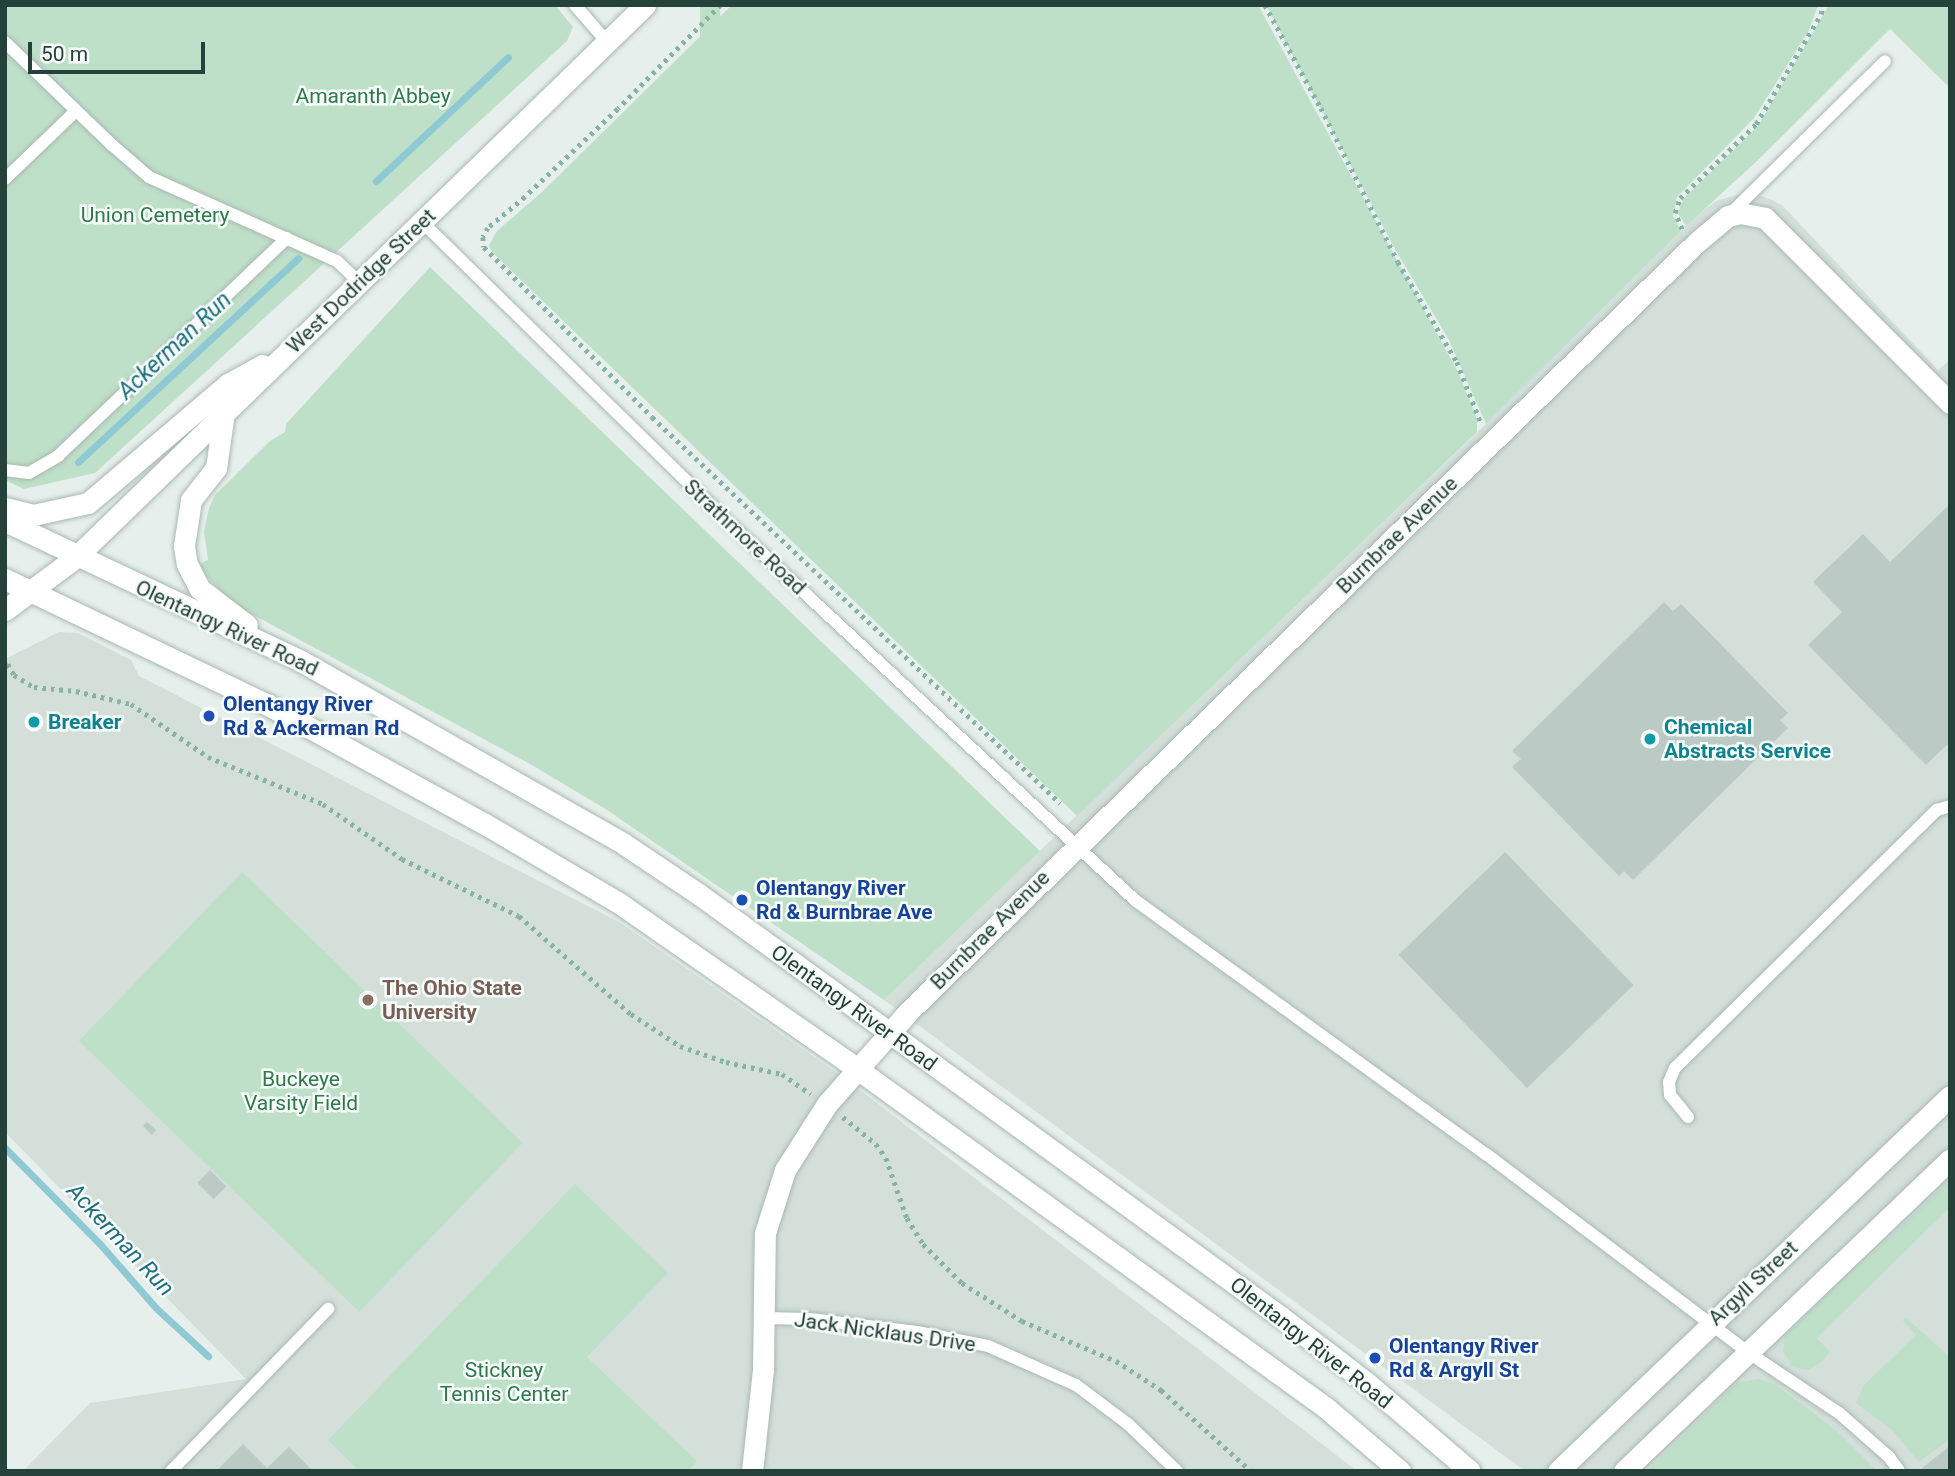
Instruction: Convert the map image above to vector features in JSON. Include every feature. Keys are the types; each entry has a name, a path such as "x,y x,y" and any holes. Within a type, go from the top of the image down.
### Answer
{"main road":[{"name":"West Dodridge Street","path":"5,610 33,593 76,557 645,5"},
{"path":"1728,216 1753,214 1776,226 1950,403"},
{"name":"Burnbrae Avenue","path":"752,1471 763,1368 765,1233 785,1170 827,1104 888,1033 1074,847 1697,242 1728,216"},
{"path":"5,508 33,515 88,503 228,384 289,351"},
{"path":"224,412 216,468 191,500 185,526 187,564 200,589 213,601 301,661"},
{"name":"Olentangy River Road","path":"5,521 76,557 301,661 624,844 709,901 1281,1317 1367,1383 1470,1471"},
{"name":"Olentangy River Road","path":"5,579 270,706 485,824 619,903 856,1068 1325,1408 1400,1471"},
{"name":"Argyll Street","path":"1558,1471 1950,1096"},
{"path":"1624,1471 1950,1159"}],"lane":[{"path":"575,5 607,43"},
{"path":"8,51 149,177 337,261 360,283"},
{"path":"1728,216 1885,61"},
{"path":"5,179 76,111"},
{"name":"Strathmore Road","path":"422,222 725,519 1074,847 1136,901 1486,1154 1749,1353 1839,1413 1889,1457 1899,1471"},
{"path":"5,470 29,472 58,456 288,238"},
{"path":"1688,1117 1670,1095 1669,1082 1675,1068 1937,810 1950,806"},
{"path":"171,1471 328,1309"},
{"name":"Jack Nicklaus Drive","path":"763,1318 824,1321 988,1346 1076,1385 1128,1424 1177,1471"}],"path":[{"path":"721,5 572,154 488,228 483,237 484,247 652,417 1061,804"},
{"path":"1265,5 1321,108 1398,262 1457,362 1480,417 1487,448"},
{"path":"1697,242 1677,222 1675,207 1679,198 1756,124 1821,14 1823,5"},
{"path":"5,665 8,664 14,675 24,683 34,687 76,691 131,704 208,757 323,804 402,859 519,916 631,1014 681,1046 726,1062 782,1074 827,1104 876,1144 886,1158 907,1218 923,1244 962,1283 1022,1321 1116,1361 1161,1390 1251,1471"}],"shaded area":[{"path":"1740,194 1762,196 1782,205 1938,370 1950,360 1950,1471 1525,1471 884,1000 1486,424 1695,217 1716,201"},
{"name":"The Ohio State University","path":"59,632 78,633 131,660 139,676 619,922 843,1077 1357,1471 23,1471 90,1403 246,1379 5,1132 5,659"}],"green space":[{"name":"Union Cemetery","path":"5,5 555,5 573,27 567,41 95,473 24,489 5,480"},
{"path":"700,5 720,5 720,249 700,249"},
{"path":"732,5 1258,5 1459,374 1477,419 1477,432 1077,816 492,252 489,245 497,231 542,192"},
{"path":"1266,5 1818,5 1809,30 1754,118 1677,197 1673,216 1681,231 1486,424 1449,340 1395,249"},
{"path":"1829,5 1948,5 1950,88 1890,29 1757,161 1686,226 1678,213 1683,199 1758,126"},
{"path":"430,267 1040,851 884,1000 607,810 530,764 233,604 206,576 200,564 208,560 204,532 215,495 270,441 285,432 286,424"},
{"name":"Buckeye Varsity Field","path":"242,872 523,1143 359,1312 79,1041"},
{"path":"1950,1180 1950,1207 1817,1338 1830,1352 1823,1361 1809,1370 1792,1367 1783,1351 1785,1336"},
{"name":"Stickney Tennis Center","path":"575,1184 668,1273 587,1357 697,1461 688,1471 359,1471 328,1440"},
{"path":"1905,1317 1950,1357 1950,1439 1919,1462 1892,1430 1856,1403 1863,1386 1916,1335 1903,1321"},
{"path":"1759,1379 1774,1384 1810,1410 1840,1434 1877,1471 1647,1471 1736,1383"}],"building":[{"name":"Chemical Abstracts Service","path":"1950,504 1950,742 1926,765 1808,645 1842,612 1813,582 1863,534 1890,562"},
{"name":"Chemical Abstracts Service","path":"1664,602 1673,611 1681,604 1788,713 1780,720 1788,728 1633,880 1624,871 1619,876 1512,767 1521,759 1512,751"},
{"path":"1505,852 1634,985 1527,1088 1399,955"},
{"path":"147,1122 156,1130 152,1135 143,1126"},
{"path":"210,1170 226,1186 214,1199 197,1183"},
{"path":"243,1444 267,1468 289,1447 313,1471 216,1471"},
{"path":"1950,1446 1950,1471 1924,1471 1922,1468"}],"waterway":[{"name":"Ackerman Run","path":"376,181 508,57"},
{"name":"Ackerman Run","path":"78,462 298,258"},
{"name":"Ackerman Run","path":"5,1148 100,1244 156,1308 208,1356"}],"place":[{"name":"Olentangy River Rd & Ackerman Rd","path":"209,716"},
{"name":"Breaker","path":"34,722"},
{"name":"Chemical Abstracts Service","path":"1650,739"},
{"name":"Olentangy River Rd & Burnbrae Ave","path":"742,900"},
{"name":"The Ohio State University","path":"368,1000"},
{"name":"Olentangy River Rd & Argyll St","path":"1375,1358"}],"park label":[{"name":"Amaranth Abbey","path":"373,96"}]}
